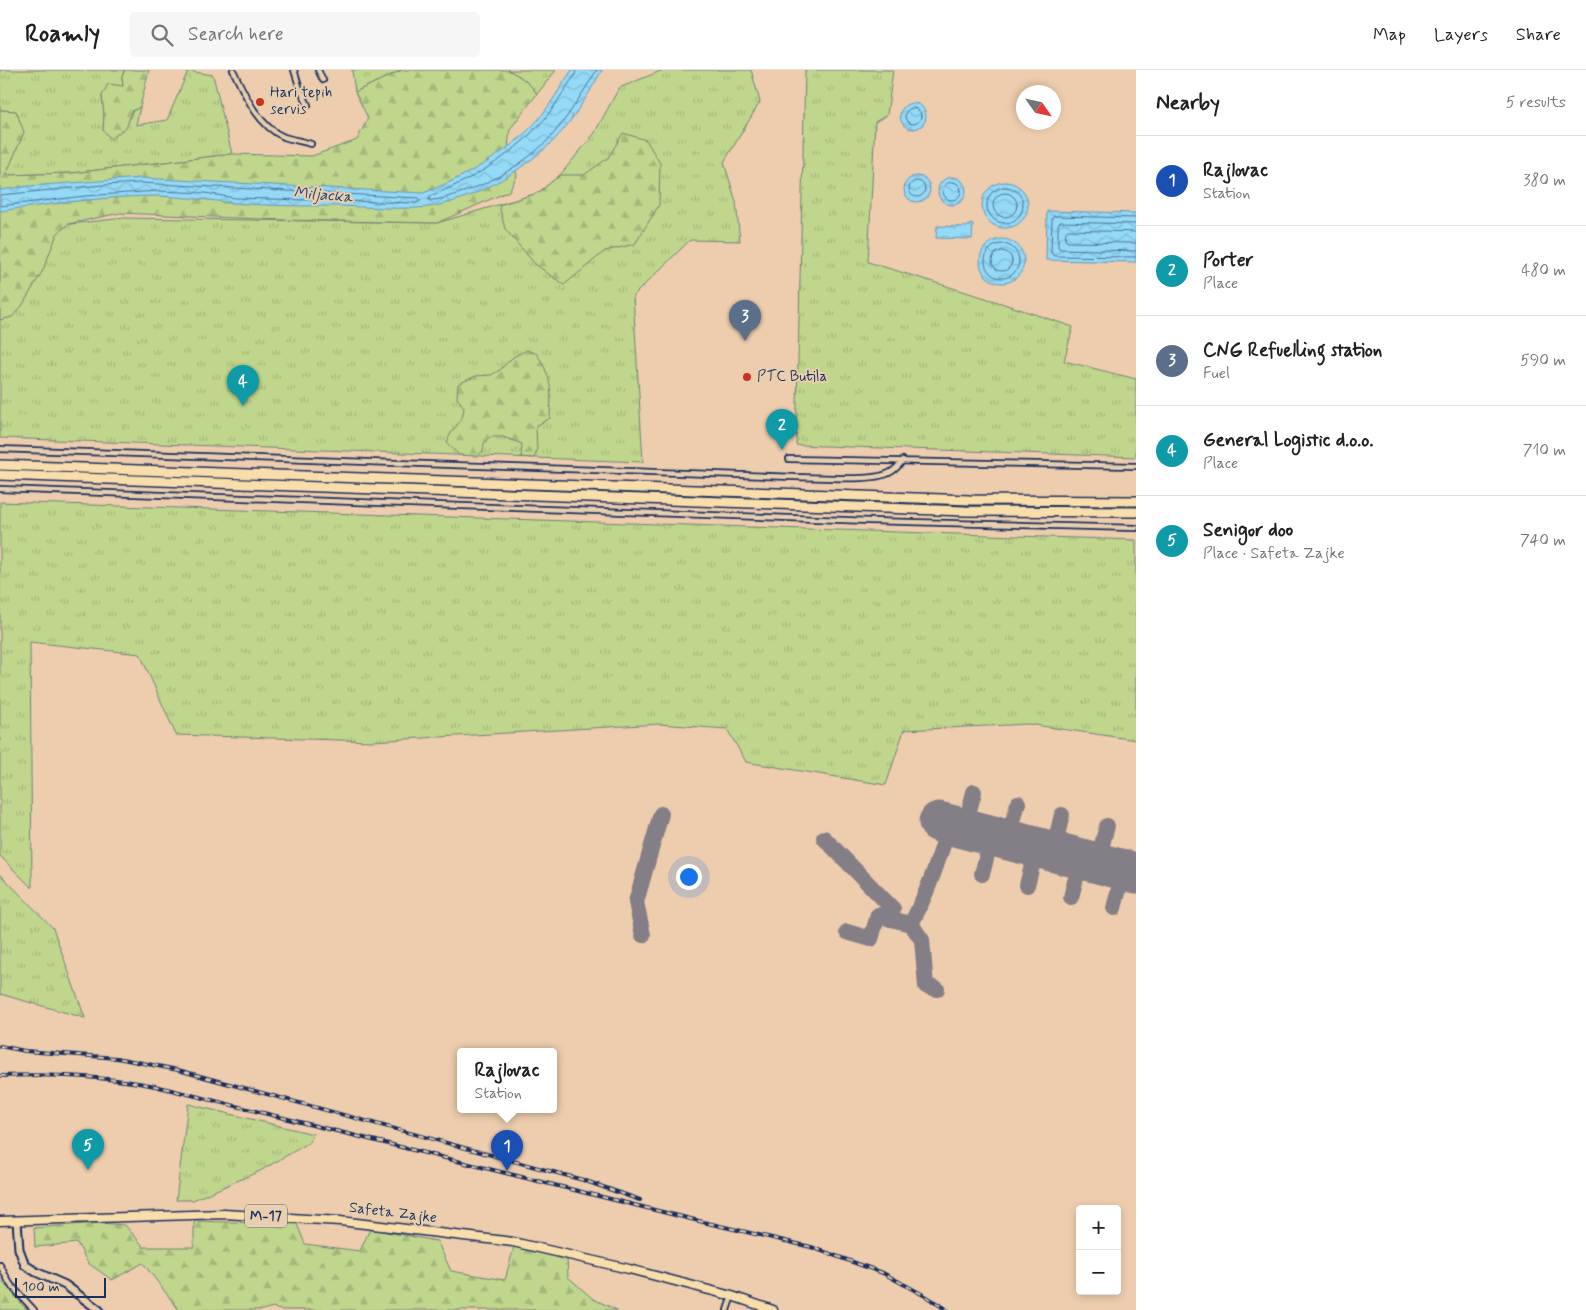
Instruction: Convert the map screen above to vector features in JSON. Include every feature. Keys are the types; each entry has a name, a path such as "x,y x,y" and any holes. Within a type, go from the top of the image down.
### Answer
{"highway":[{"path":"0,465 950,500 1136,502"},
{"path":"0,475 966,511 1136,512"}],"main road":[{"name":"Safeta Zajke","path":"0,1221 224,1214 350,1222 513,1242 630,1269 732,1296 773,1310"}],"street":[{"path":"232,70 245,97 256,113 279,134 311,144"},
{"path":"294,70 308,106"},
{"path":"318,70 323,80"},
{"path":"0,448 795,477 871,478 888,474 895,470 903,460"},
{"path":"789,459 1136,466"},
{"path":"0,489 880,521 1136,528"},
{"path":"17,1221 20,1249 25,1264 36,1272 65,1285 99,1310"},
{"path":"0,1265 10,1284 34,1310"},
{"path":"728,1310 732,1296"}],"green space":[{"path":"0,70 125,70 122,76 123,86 102,96 103,130 127,126 132,111 140,107 136,125 167,120 188,71 213,75 232,154 72,173 5,175 15,111 0,110"},
{"path":"125,70 149,70 140,107 132,111 127,126 111,139 103,130 102,96 108,84 123,86 122,76"},
{"path":"352,70 402,70 355,92"},
{"path":"402,70 508,70 521,77 531,86 537,94 510,129 508,148 517,176 509,191 437,223 283,220 120,213 68,224 57,234 43,270 22,306 12,317 0,320 0,110 16,111 24,132 6,175 72,173 232,154 312,156 357,140 368,118 355,92"},
{"path":"508,70 556,70 537,94 524,80"},
{"path":"663,70 751,70 760,102 724,162 736,202 740,241 690,240 633,296 643,462 0,438 0,232 124,218 437,223 538,193 560,175 594,134 619,88"},
{"path":"805,70 893,70 887,115 875,122 868,262 1073,327 1064,361 1136,379 1136,457 796,445"},
{"path":"623,133 646,140 660,163 659,205 635,244 605,251 564,285 535,264 505,229 499,205 538,193 560,175 584,175 608,158"},
{"path":"527,350 537,354 546,371 551,392 550,418 536,425 537,451 534,458 521,457 522,444 503,437 491,437 484,443 483,451 477,456 459,455 447,443 463,413 464,407 457,398 458,384 476,376 491,375 500,370 513,357"},
{"path":"0,502 1136,540 1136,740 1028,724 904,730 886,785 746,762 727,729 659,724 372,741 176,735 140,654 30,642 32,888 0,856"},
{"path":"0,874 53,928 85,1018 0,994"},
{"path":"188,1104 313,1134 310,1142 260,1171 193,1200 176,1200"},
{"path":"194,1221 297,1224 305,1244 360,1251 370,1229 437,1241 451,1271 505,1280 514,1247 567,1259 568,1277 593,1299 617,1310 279,1310 273,1307 262,1310 179,1310 143,1263 112,1280 88,1263 77,1243 35,1247 34,1228 97,1223 125,1225 144,1247 194,1247"},
{"path":"0,1279 27,1310 0,1310"}],"water":[{"name":"Miljacka","path":"572,70 602,70 578,109 557,137 536,156 505,178 452,202 416,208 397,208 260,205 177,197 138,196 0,211 0,190 29,186 140,178 423,193 469,173 512,144 542,115"},
{"path":"913,103 923,106 926,116 923,126 913,129 903,126 900,116 903,106"},
{"path":"917,176 926,180 930,189 926,198 917,202 908,198 904,189 908,180"},
{"path":"952,177 962,181 966,191 962,201 952,205 942,201 938,191 942,181"},
{"path":"1010,182 1022,188 1027,196 1027,214 1022,222 1014,227 1000,228 988,222 983,214 982,200 988,188 996,183"},
{"path":"1047,211 1136,213 1136,262 1046,260"},
{"path":"970,224 973,225 972,239 936,238 937,226 967,227"},
{"path":"1002,239 1014,243 1020,249 1024,261 1020,273 1014,279 1002,283 990,279 984,273 980,261 984,249 990,243"}],"taxiway":[{"path":"964,829 974,792"},
{"path":"1008,840 1018,803"},
{"path":"643,935 636,902 661,814"},
{"path":"1053,851 1062,815"},
{"path":"824,838 893,909 891,919 911,924 933,876 949,825"},
{"path":"1097,863 1107,826"},
{"path":"982,874 992,836"},
{"path":"1027,885 1037,847"},
{"path":"1071,897 1081,859"},
{"path":"1114,908 1124,870"},
{"path":"847,932 871,939 878,915 891,919"},
{"path":"911,924 922,940 926,986 937,989"}],"runway":[{"path":"939,822 1136,873"}],"railway":[{"path":"0,1046 25,1051 117,1058 178,1070 583,1180 640,1200"},
{"path":"0,1076 78,1076 155,1086 811,1247 883,1273 947,1310"}],"place":[{"name":"Hari tepih servis","path":"260,102"},
{"name":"CNG Refuelling station","path":"745,341"},
{"name":"PTC Butila","path":"747,377"},
{"name":"General Logistic d.o.o.","path":"243,406"},
{"name":"Porter","path":"782,450"},
{"name":"Senigor doo","path":"88,1170"},
{"name":"Rajlovac","path":"507,1171"}]}
